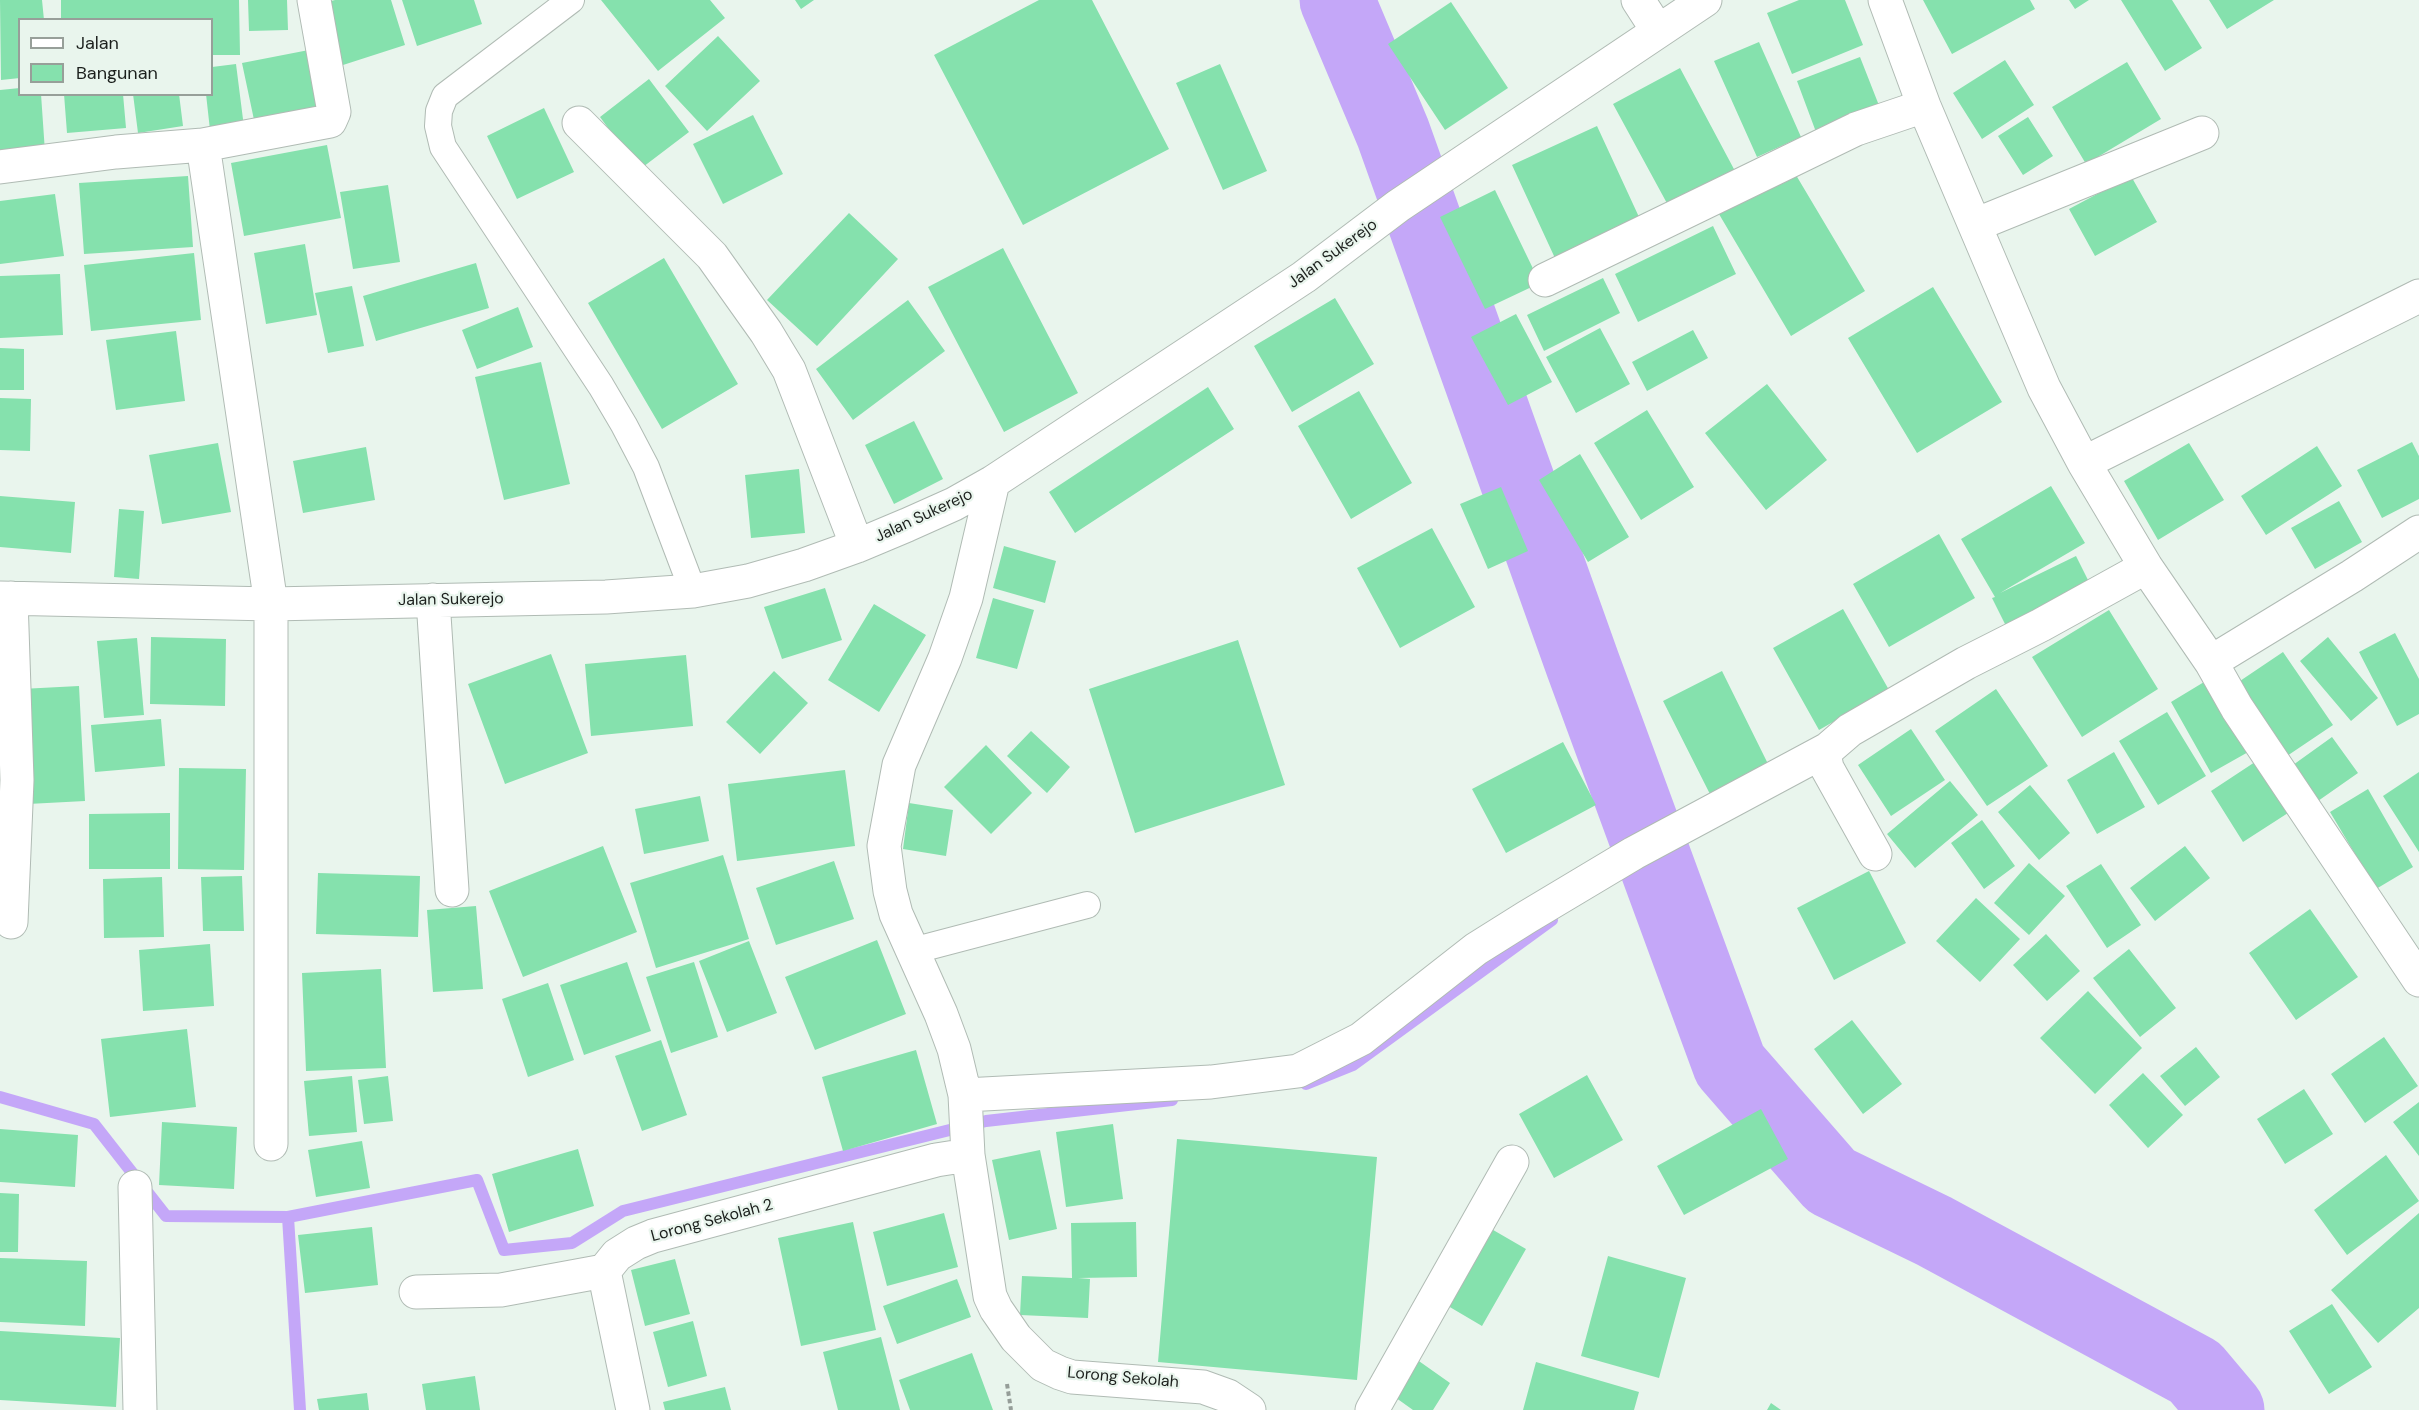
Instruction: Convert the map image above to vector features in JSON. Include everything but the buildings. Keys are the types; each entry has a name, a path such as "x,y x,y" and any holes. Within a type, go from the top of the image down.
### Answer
{"street":[{"path":"0,167 116,152 203,145 325,124 332,119 334,112 314,0"},
{"path":"1638,0 1659,31"},
{"name":"Jalan Sukerejo","path":"6,598 272,604 606,597 693,591 748,581 804,565 857,546 954,504 993,482 1304,277 1398,206 1705,0"},
{"path":"1885,0 1924,106 2044,388 2084,463 2146,567 2211,662 2237,708 2419,980"},
{"path":"1545,280 1856,129 1924,106"},
{"path":"579,123 712,256 766,332 789,370 857,546"},
{"path":"1975,225 2202,133"},
{"path":"203,145 272,604 271,1144"},
{"path":"2084,463 2419,296"},
{"name":"Lorong Sekolah","path":"993,482 966,598 945,658 899,765 884,846 890,891 896,914 951,1040 965,1101 967,1150 990,1296 1006,1325 1030,1354 1044,1365 1072,1377 1195,1385 1216,1391 1249,1410"},
{"path":"2211,662 2419,532"},
{"path":"965,1101 1211,1082 1298,1071 1361,1039 1476,949 1634,853 1828,749 1850,730 1966,663 2042,625 2146,567"},
{"path":"6,598 17,780 11,922"},
{"path":"433,600 452,891"},
{"path":"1828,749 1825,758 1827,768 1875,854"},
{"name":"Lorong Sekolah 2","path":"604,1271 617,1255 653,1236 967,1150"},
{"path":"1372,1410 1512,1162"},
{"path":"135,1187 140,1410"},
{"path":"416,1292 513,1289 604,1271 633,1410"}],"lane":[{"path":"571,0 445,96 439,111 438,126 443,147 601,386 624,425 646,467 693,591"},
{"path":"912,951 1087,905"}],"waterway":[{"path":"1337,0 1393,133 1583,665 1730,1065 1831,1181 1934,1231 2195,1372 2227,1410"},
{"path":"1306,1084 1353,1065 1552,920"},
{"path":"0,1097 94,1124 166,1216 288,1217 477,1180 504,1250 572,1243 623,1211 986,1121 1172,1100"},
{"path":"288,1217 300,1410"}]}
